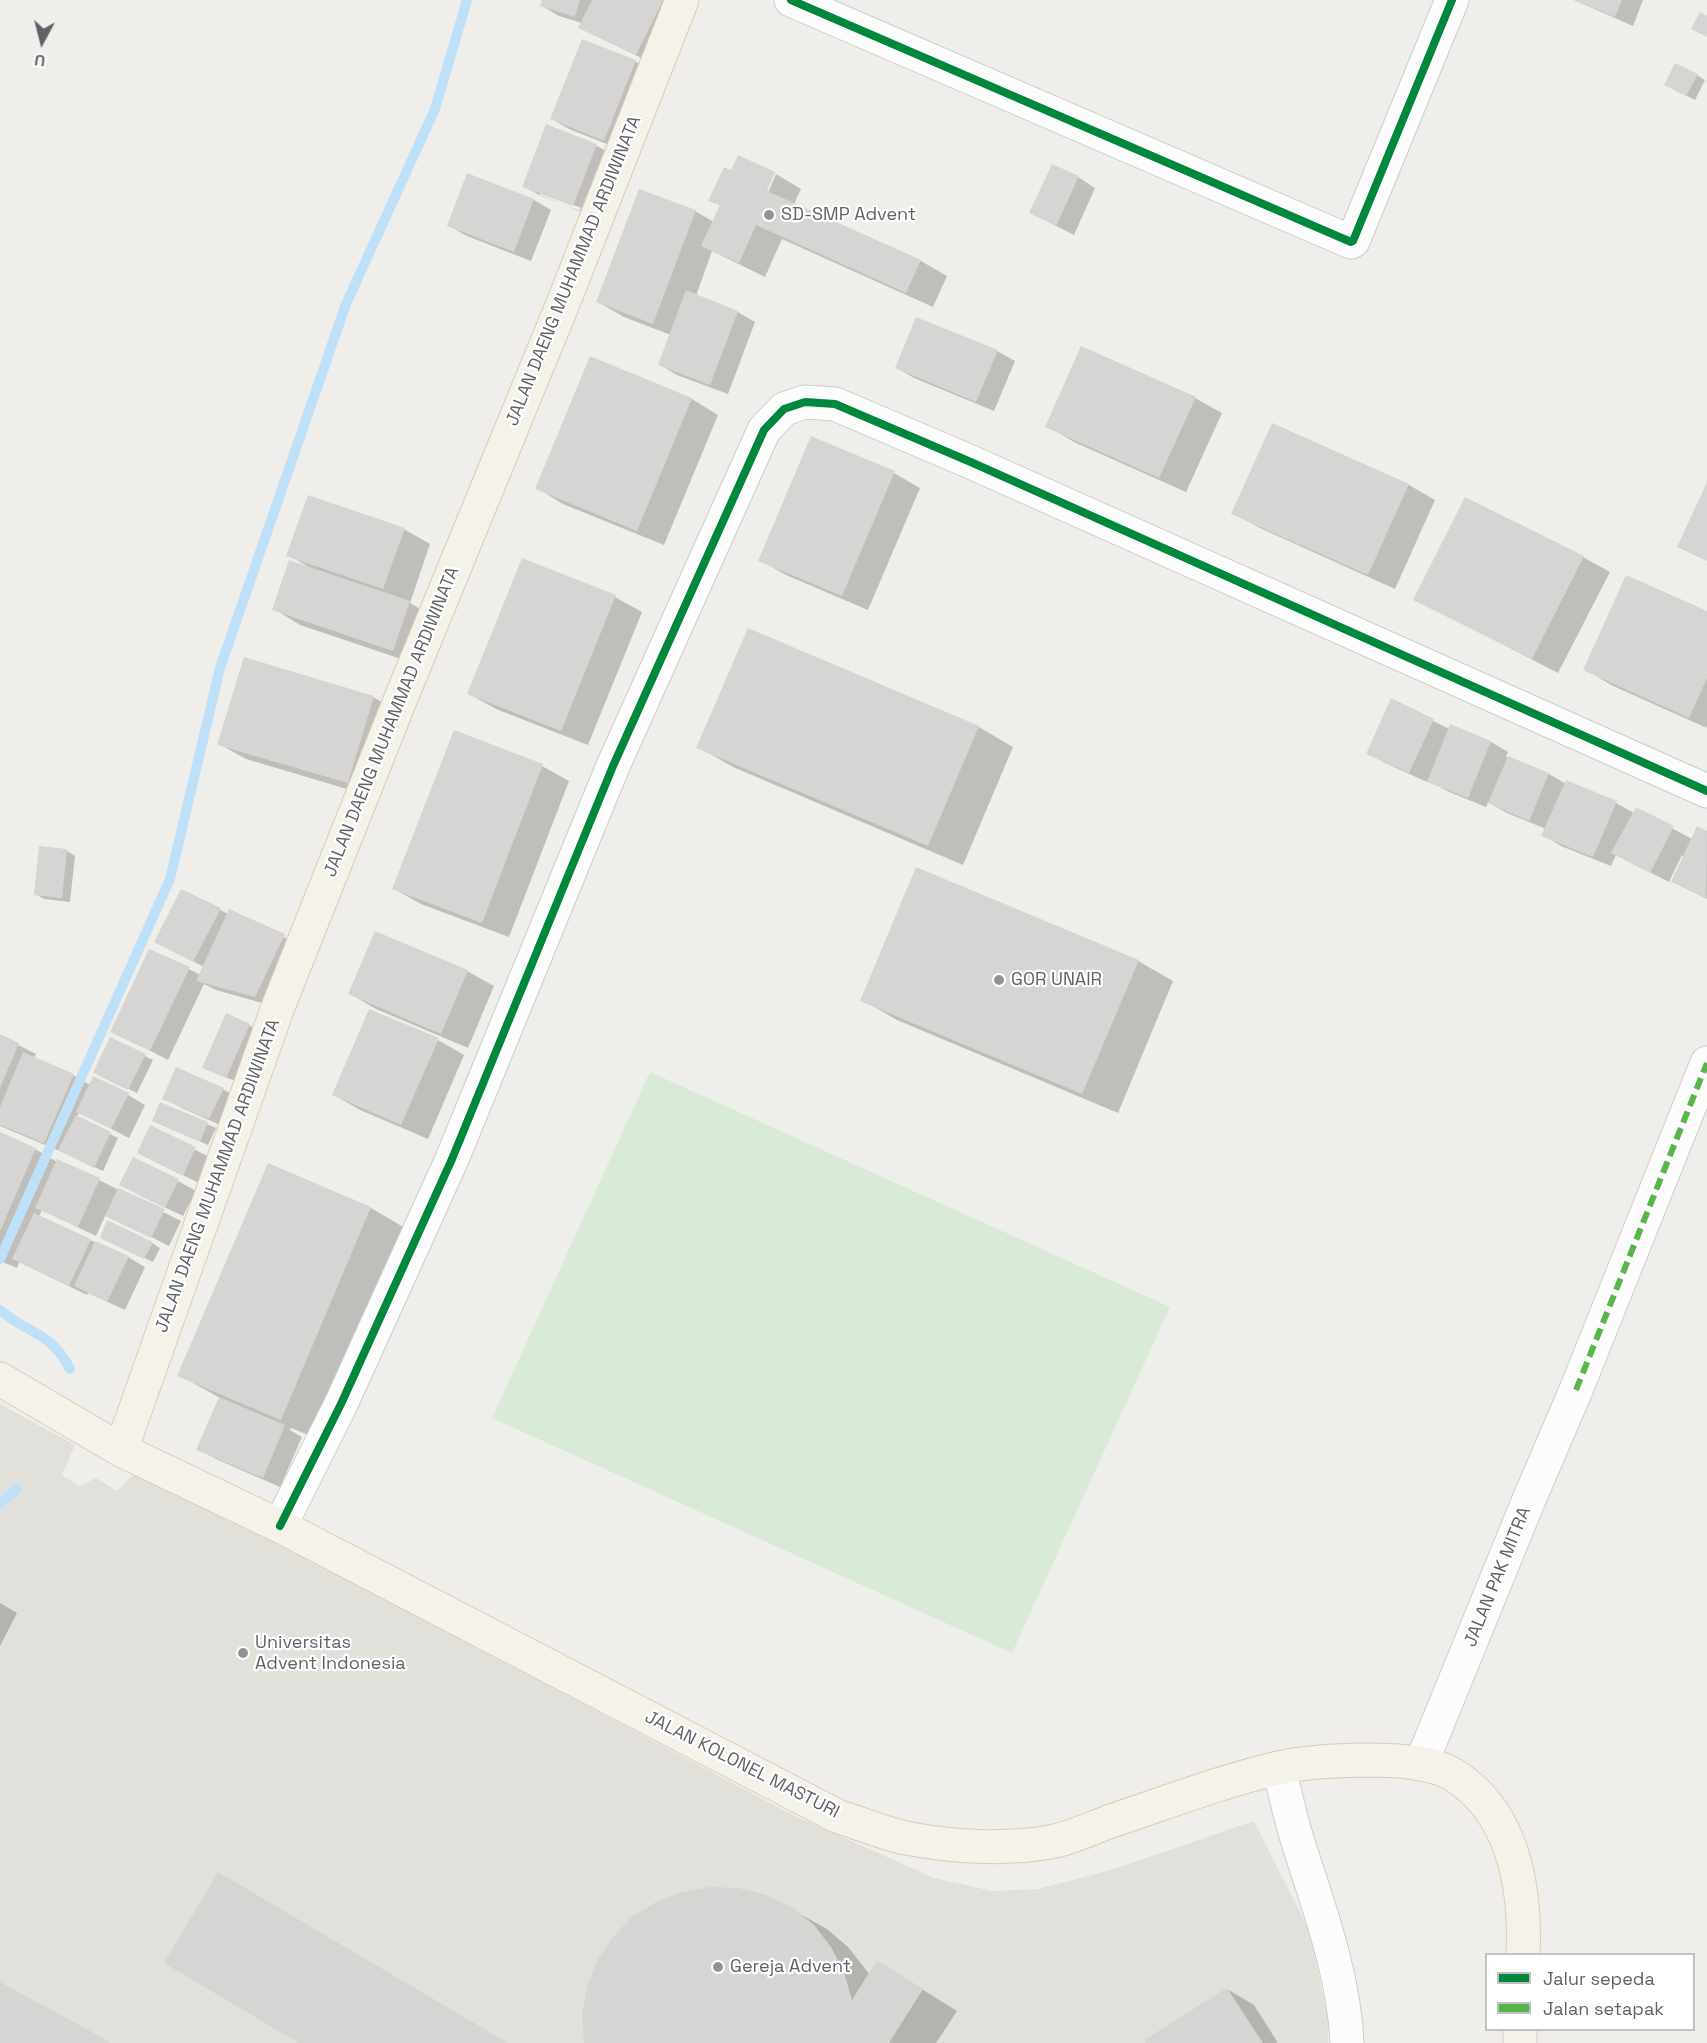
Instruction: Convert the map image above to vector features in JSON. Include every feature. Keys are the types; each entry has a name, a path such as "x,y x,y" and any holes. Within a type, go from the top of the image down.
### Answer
{"main road":[{"name":"JALAN DAENG MUHAMMAD ARDIWINATA","path":"121,1450 278,1007 401,698 564,301 682,0"},
{"name":"JALAN KOLONEL MASTURI","path":"0,1379 121,1450 280,1526 837,1816 904,1838 952,1845 1002,1846 1051,1842 1196,1793 1279,1768 1316,1762 1395,1759 1452,1774 1486,1802 1508,1840 1520,1879 1524,1924 1523,1953"}],"street":[{"path":"791,0 1351,242 1452,0"},
{"path":"280,1526 341,1404 452,1159 614,766 750,463 765,430 784,409 805,402 835,404 1707,791"},
{"name":"JALAN PAK MITRA","path":"1421,1764 1576,1390 1707,1063"},
{"path":"1279,1768 1296,1836 1340,1983 1346,2012 1347,2043"}],"shaded area":[{"name":"Universitas Advent Indonesia","path":"0,1404 75,1445 62,1475 79,1486 96,1478 117,1491 139,1469 793,1815 934,1878 992,1891 1038,1889 1111,1870 1254,1821 1309,1930 1328,2018 1328,2043 0,2043"}],"green space":[{"path":"650,1072 1170,1307 1012,1653 492,1418"}],"building":[{"path":"542,0 580,0 575,17 540,6"},
{"path":"592,0 663,0 636,55 578,28"},
{"path":"1575,0 1622,0 1615,17"},
{"path":"1700,12 1707,16 1707,37 1691,29"},
{"path":"582,39 636,60 604,141 550,119"},
{"path":"1675,63 1698,74 1686,96 1664,85"},
{"path":"546,124 597,144 573,206 522,187"},
{"name":"SD-SMP Advent","path":"738,155 775,172 767,191 921,260 906,293 756,225 739,263 701,246 720,205 708,201 724,167 731,170"},
{"path":"1052,164 1079,176 1056,226 1029,213"},
{"path":"467,173 534,199 514,252 447,226"},
{"path":"639,189 696,210 653,324 596,302"},
{"path":"686,290 738,311 710,385 658,365"},
{"path":"916,317 998,350 976,402 895,368"},
{"path":"1081,346 1196,397 1159,478 1045,427"},
{"path":"590,356 692,398 637,531 535,489"},
{"path":"1272,423 1409,484 1368,575 1231,514"},
{"path":"811,436 895,471 842,596 758,561"},
{"path":"1707,482 1707,561 1677,547"},
{"path":"308,495 405,528 383,589 286,556"},
{"path":"1465,497 1584,556 1532,659 1413,600"},
{"path":"522,558 616,595 561,731 467,694"},
{"path":"289,560 410,601 393,651 272,610"},
{"path":"1626,575 1707,611 1707,678 1689,718 1583,670"},
{"path":"748,628 979,726 928,846 696,748"},
{"path":"244,657 374,696 348,783 217,745"},
{"path":"1391,698 1434,719 1409,773 1366,754"},
{"path":"1450,724 1491,741 1468,798 1427,782"},
{"path":"454,730 543,764 482,923 392,889"},
{"path":"1508,756 1549,773 1529,821 1488,803"},
{"path":"1566,780 1617,801 1593,857 1541,836"},
{"path":"1636,807 1674,826 1650,873 1611,853"},
{"path":"1697,826 1707,831 1706,898 1671,882"},
{"path":"39,846 67,849 62,898 34,895"},
{"name":"GOR UNAIR","path":"916,867 1139,960 1082,1094 860,1001"},
{"path":"181,889 221,908 193,962 154,942"},
{"path":"229,909 285,934 255,997 196,981"},
{"path":"375,931 468,970 441,1034 348,994"},
{"path":"149,949 190,967 150,1051 110,1032"},
{"path":"369,1009 439,1038 401,1125 332,1095"},
{"path":"226,1013 250,1024 226,1078 202,1068"},
{"path":"0,1034 19,1043 0,1088"},
{"path":"110,1037 146,1054 128,1090 93,1073"},
{"path":"23,1052 74,1074 44,1143 0,1125 0,1107"},
{"path":"176,1067 224,1088 209,1119 162,1099"},
{"path":"93,1076 129,1093 111,1129 76,1112"},
{"path":"160,1102 208,1122 200,1142 152,1121"},
{"path":"76,1115 111,1132 94,1168 58,1150"},
{"path":"150,1125 196,1147 183,1176 137,1153"},
{"path":"0,1132 36,1148 0,1231"},
{"path":"133,1157 179,1179 165,1208 119,1185"},
{"path":"57,1159 100,1178 78,1227 35,1208"},
{"path":"268,1163 371,1207 281,1420 177,1376"},
{"path":"118,1188 165,1209 151,1238 105,1216"},
{"path":"34,1213 91,1239 69,1286 12,1259"},
{"path":"107,1220 153,1242 144,1259 100,1238"},
{"path":"95,1241 129,1256 107,1302 74,1286"},
{"path":"219,1397 285,1425 263,1478 196,1450"},
{"path":"218,1872 508,2043 299,2043 164,1963"},
{"name":"Gereja Advent","path":"710,1887 738,1888 766,1895 792,1907 814,1925 831,1947 844,1972 852,2000 877,1960 923,1989 889,2043 584,2043 582,2015 587,1987 597,1961 612,1938 632,1917 656,1902 682,1892"},
{"path":"0,1982 112,2043 0,2043"},
{"path":"1227,1988 1263,2043 1146,2043 1144,2040"}],"waterway":[{"path":"0,1259 170,879 220,668 346,304 435,109 467,0"},
{"path":"0,1310 47,1340 63,1357 70,1369"},
{"path":"0,1504 17,1489"}],"marked path":[{"path":"1576,1390 1707,1063"}],"cycle path":[{"path":"791,0 1351,242 1452,0"},
{"path":"280,1526 341,1404 452,1159 613,766 764,430 784,409 805,402 835,404 973,463 1707,791"}],"place":[{"name":"SD-SMP Advent","path":"769,215"},
{"name":"GOR UNAIR","path":"999,980"},
{"name":"Universitas Advent Indonesia","path":"243,1653"},
{"name":"Gereja Advent","path":"718,1967"}]}
